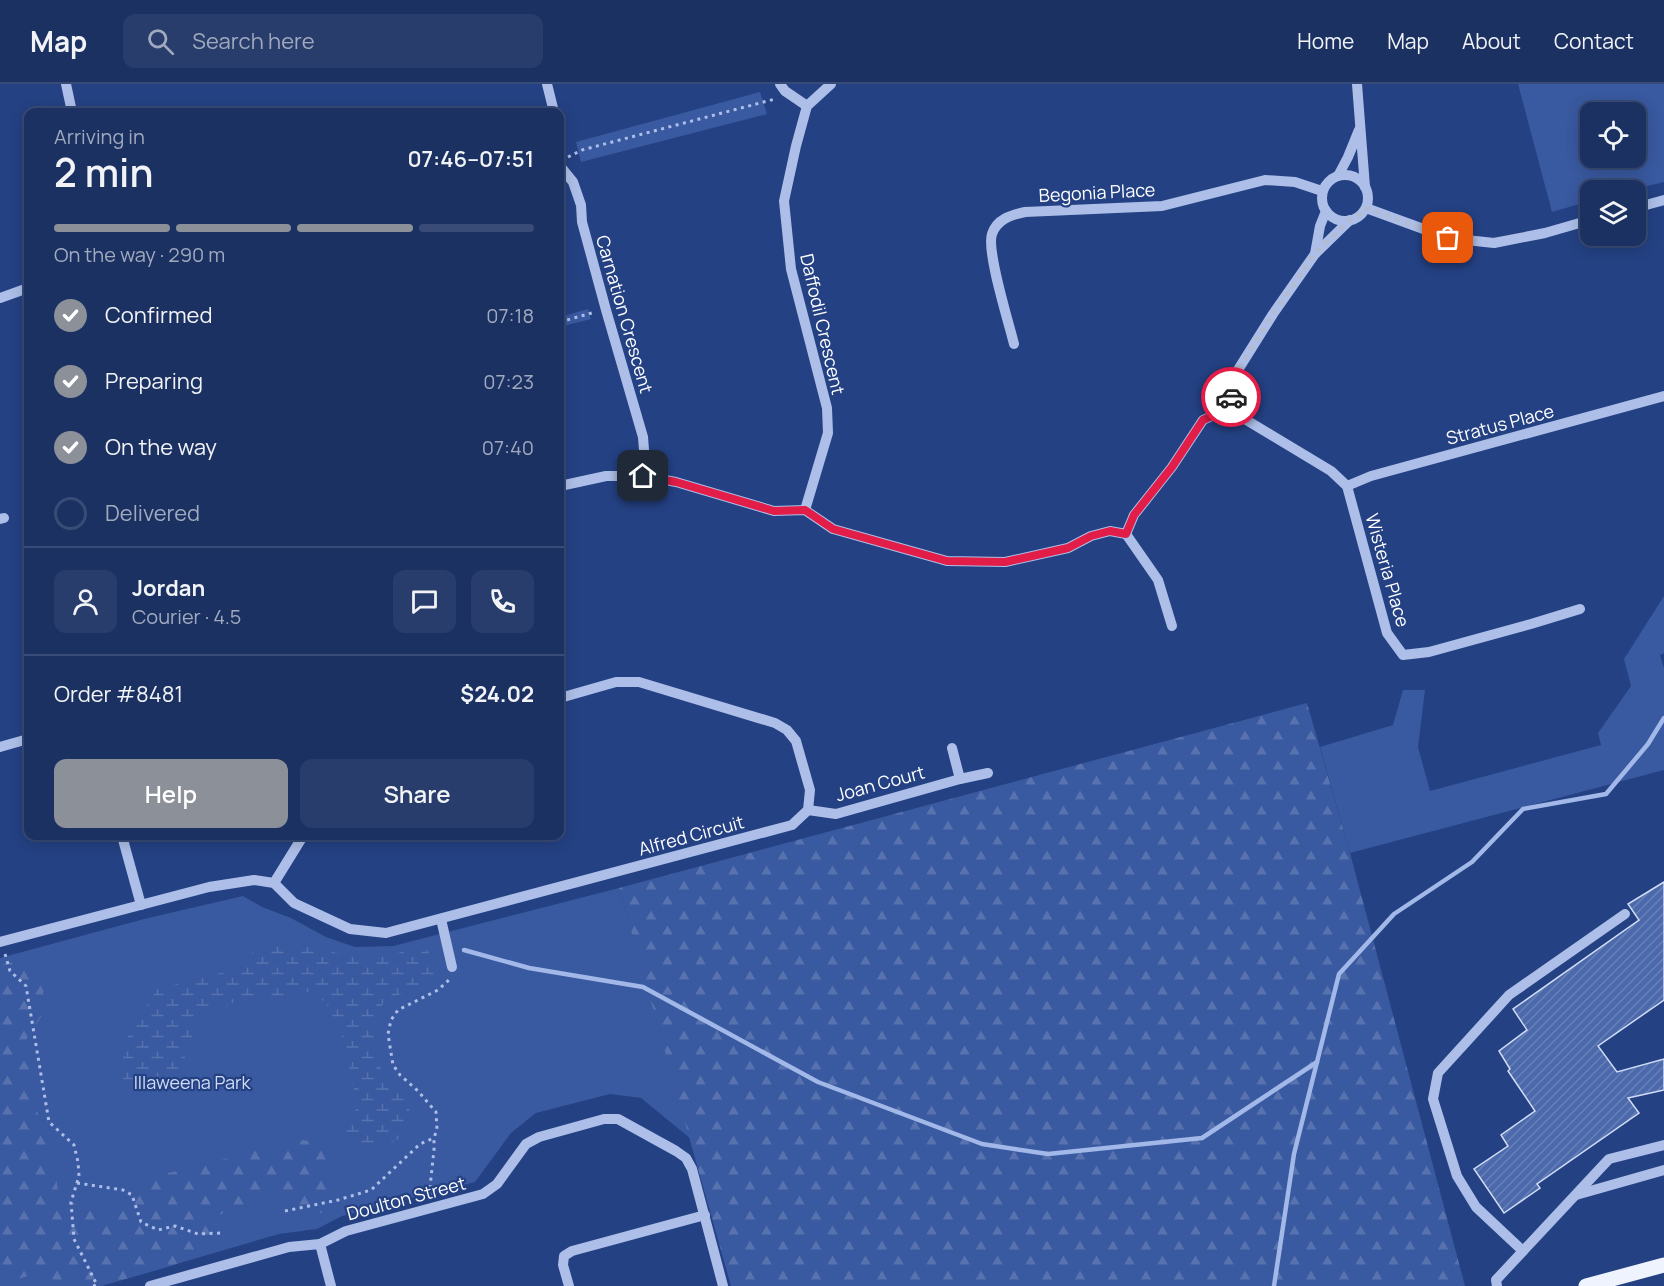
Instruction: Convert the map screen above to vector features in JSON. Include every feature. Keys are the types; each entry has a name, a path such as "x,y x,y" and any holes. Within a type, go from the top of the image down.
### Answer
{"main road":[{"path":"1586,1286 1664,1265"}],"street":[{"path":"66,84 71,108"},
{"path":"547,84 553,108"},
{"path":"782,88 807,106 831,84"},
{"path":"1357,84 1365,188"},
{"name":"Daffodil Crescent","path":"805,510 828,433 826,408 791,268 784,201 807,106"},
{"path":"1338,176 1360,127"},
{"name":"Carnation Crescent","path":"564,168 573,182 580,204 582,222 643,437 643,476"},
{"path":"1228,409 1236,373 1273,314 1315,254 1350,220 1366,208 1368,194 1362,182 1351,176 1338,176 1331,179 1323,191 1322,198 1326,211 1336,220 1350,220"},
{"name":"Begonia Place","path":"1014,344 991,253 991,235 997,224 1010,215 1025,212 1162,206 1265,180 1295,182 1323,191"},
{"path":"1646,205 1664,200"},
{"path":"1366,208 1448,238 1494,243 1545,233 1580,223"},
{"path":"1315,254 1320,226 1326,211"},
{"path":"0,298 24,289"},
{"name":"Stratus Place","path":"1347,486 1371,476 1664,396"},
{"path":"1126,534 1134,515 1172,467 1203,420 1228,409"},
{"path":"1228,409 1331,471 1347,486"},
{"path":"564,485 606,476 643,476 676,482 774,511 805,510 833,529 947,561 1005,562 1068,548 1091,536 1110,531 1126,534 1158,580 1173,626"},
{"name":"Wisteria Place","path":"1347,486 1387,633 1403,655 1429,652 1580,609"},
{"path":"564,697 616,682 639,682 775,723 787,730 796,741 810,790 808,810"},
{"path":"0,747 24,741"},
{"path":"952,748 960,779"},
{"name":"Joan Court","path":"808,810 836,814 988,773"},
{"name":"Alfred Circuit","path":"274,883 294,903 350,929 386,933 792,825 808,810"},
{"path":"123,840 141,904"},
{"path":"0,942 209,887 254,880 274,883 301,840"},
{"path":"1523,1251 1476,1207 1458,1176 1433,1099 1438,1073 1509,994 1625,914"},
{"path":"441,919 453,971"},
{"name":"Doulton Street","path":"150,1286 289,1247 320,1244 346,1231 483,1194 497,1184 526,1144 539,1137 604,1119 618,1119 686,1158 692,1168 723,1286"},
{"path":"1497,1286 1496,1280 1609,1160 1664,1145"},
{"path":"1576,1195 1664,1170"},
{"path":"569,1286 563,1265 564,1256 572,1251 705,1215"},
{"path":"320,1244 331,1286"}],"path":[{"path":"564,161 582,150 779,98 782,88"},
{"path":"564,321 606,310"},
{"path":"0,956 5,954 10,972 26,986 49,1122 74,1145 79,1176 71,1202 74,1239 97,1285 93,1286"},
{"path":"436,1207 430,1187 434,1138 437,1129 436,1112 393,1065 388,1034 391,1020 398,1010 438,990 453,971"},
{"path":"285,1211 338,1200 371,1190 420,1144 434,1138"},
{"path":"77,1183 123,1190 132,1195 141,1222 158,1230 176,1226 198,1234 220,1233"}],"green space":[{"path":"1518,84 1664,84 1664,182 1646,186 1646,180 1580,180 1580,204 1552,212"},
{"path":"760,92 767,114 581,162 576,142"},
{"path":"588,309 591,319 564,326 564,316"},
{"path":"1664,596 1664,653 1660,655 1664,668 1664,770 1350,853 1320,747 1393,725 1403,690 1425,690 1418,747 1430,791 1601,745 1598,733 1631,686 1624,659"},
{"path":"1307,703 1350,853 1465,1286 731,1286 619,888"},
{"name":"Illaweena Park","path":"619,888 691,1139 641,1098 610,1094 536,1113 511,1133 475,1182 342,1216 317,1229 279,1234 101,1286 0,1286 0,958 144,919 243,896 326,937 355,947 393,946"},
{"path":"261,946 306,947 347,955 387,956 424,946 427,950 434,963 432,977 421,986 384,1001 374,1025 375,1060 406,1102 414,1121 397,1140 364,1152 341,1129 358,1107 341,1032 326,1003 311,991 291,997 247,998 199,1014 183,1064 145,1096 123,1084 123,1044 157,989 229,971"},
{"path":"28,958 34,971 44,981 42,1015 26,1040 35,1082 35,1106 50,1145 59,1195 86,1210 104,1211 140,1179 196,1167 295,1139 317,1142 339,1186 329,1211 305,1217 290,1198 266,1195 214,1217 211,1242 192,1258 171,1266 101,1286 63,1286 58,1281 33,1274 7,1283 7,1286 0,1286 0,965"}],"building":[{"path":"1664,882 1664,1000 1598,1046 1617,1072 1664,1059 1664,1090 1628,1098 1639,1113 1537,1184 1540,1188 1504,1213 1474,1169 1508,1146 1501,1135 1535,1111 1508,1071 1510,1069 1499,1051 1527,1030 1513,1009 1639,920 1628,904"}],"waterway":[{"path":"1274,1286 1294,1154 1339,974 1394,914 1472,862 1523,809 1606,794 1648,744 1664,718"},
{"path":"464,950 529,968 643,987 818,1082 982,1144 1048,1154 1202,1138 1317,1062"}],"way so far":[{"path":"1231,397 1236,373 1273,314 1315,254 1350,220 1357,218 1366,208 1448,238"}],"route":[{"path":"643,476 676,482 774,511 805,510 833,529 947,561 1005,562 1068,548 1091,536 1110,531 1126,534 1134,515 1172,467 1203,420 1228,409 1231,397"}]}
